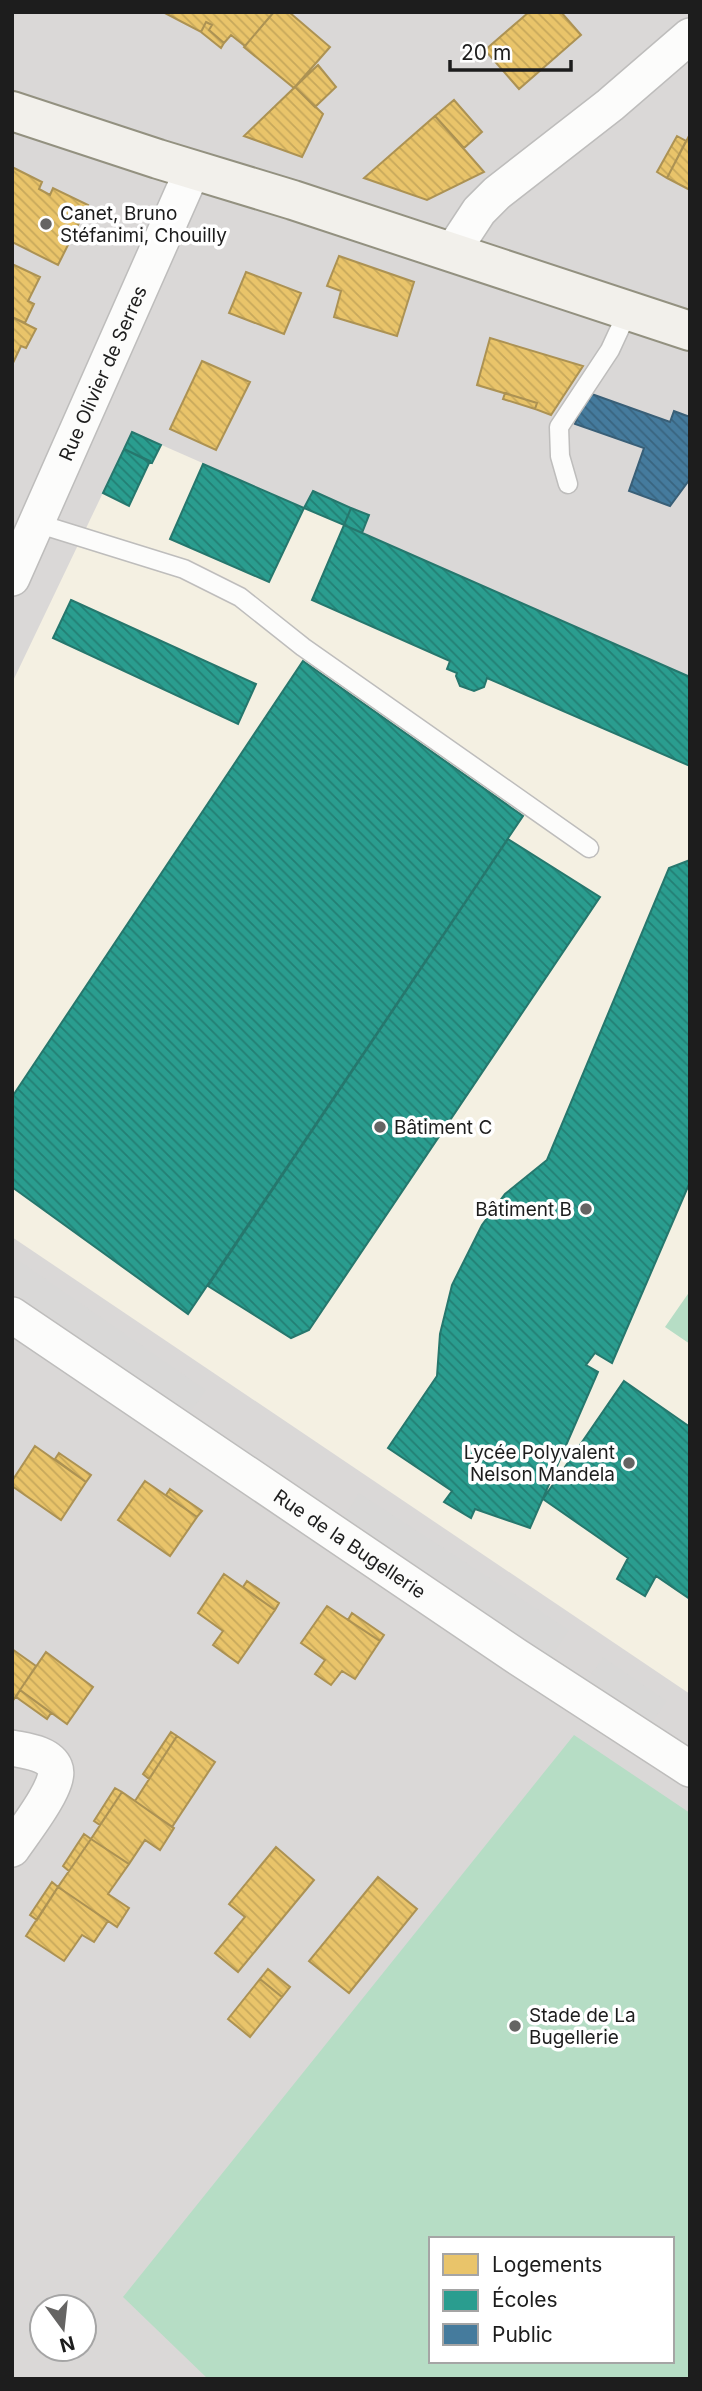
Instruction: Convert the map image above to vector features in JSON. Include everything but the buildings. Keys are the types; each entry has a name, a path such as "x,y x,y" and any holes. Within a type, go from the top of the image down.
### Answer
{"street":[{"path":"452,252 479,211 497,192 610,105 690,36"},
{"path":"12,111 690,331"},
{"name":"Rue Olivier de Serres","path":"12,578 194,169"},
{"name":"Rue de la Bugellerie","path":"12,1315 516,1656 690,1769"},
{"path":"12,1748 43,1756 55,1767 57,1773 46,1798 12,1849"}],"lane":[{"path":"568,484 561,456 559,427 610,350 628,310"},
{"path":"36,523 184,569 240,597 303,647 589,848"}],"shaded area":[{"path":"12,12 690,12 690,2379 12,2379"},
{"path":"132,432 690,677 690,1694 12,1237 12,683"},
{"path":"12,1256 206,1390 189,1414 12,1291"},
{"path":"359,1493 569,1630 551,1657 342,1520"},
{"path":"603,1657 667,1701 650,1725 586,1682"}],"green space":[{"path":"690,1291 690,1344 665,1327"},
{"name":"Stade de La Bugellerie","path":"574,1735 690,1813 690,2379 208,2379 123,2297"}],"place":[{"name":"Canet, Bruno Stéfanimi, Chouilly","path":"46,224"},
{"name":"Bâtiment C","path":"380,1127"},
{"name":"Bâtiment B","path":"586,1209"},
{"name":"Lycée Polyvalent Nelson Mandela","path":"629,1463"},
{"name":"Stade de La Bugellerie","path":"515,2026"}]}
